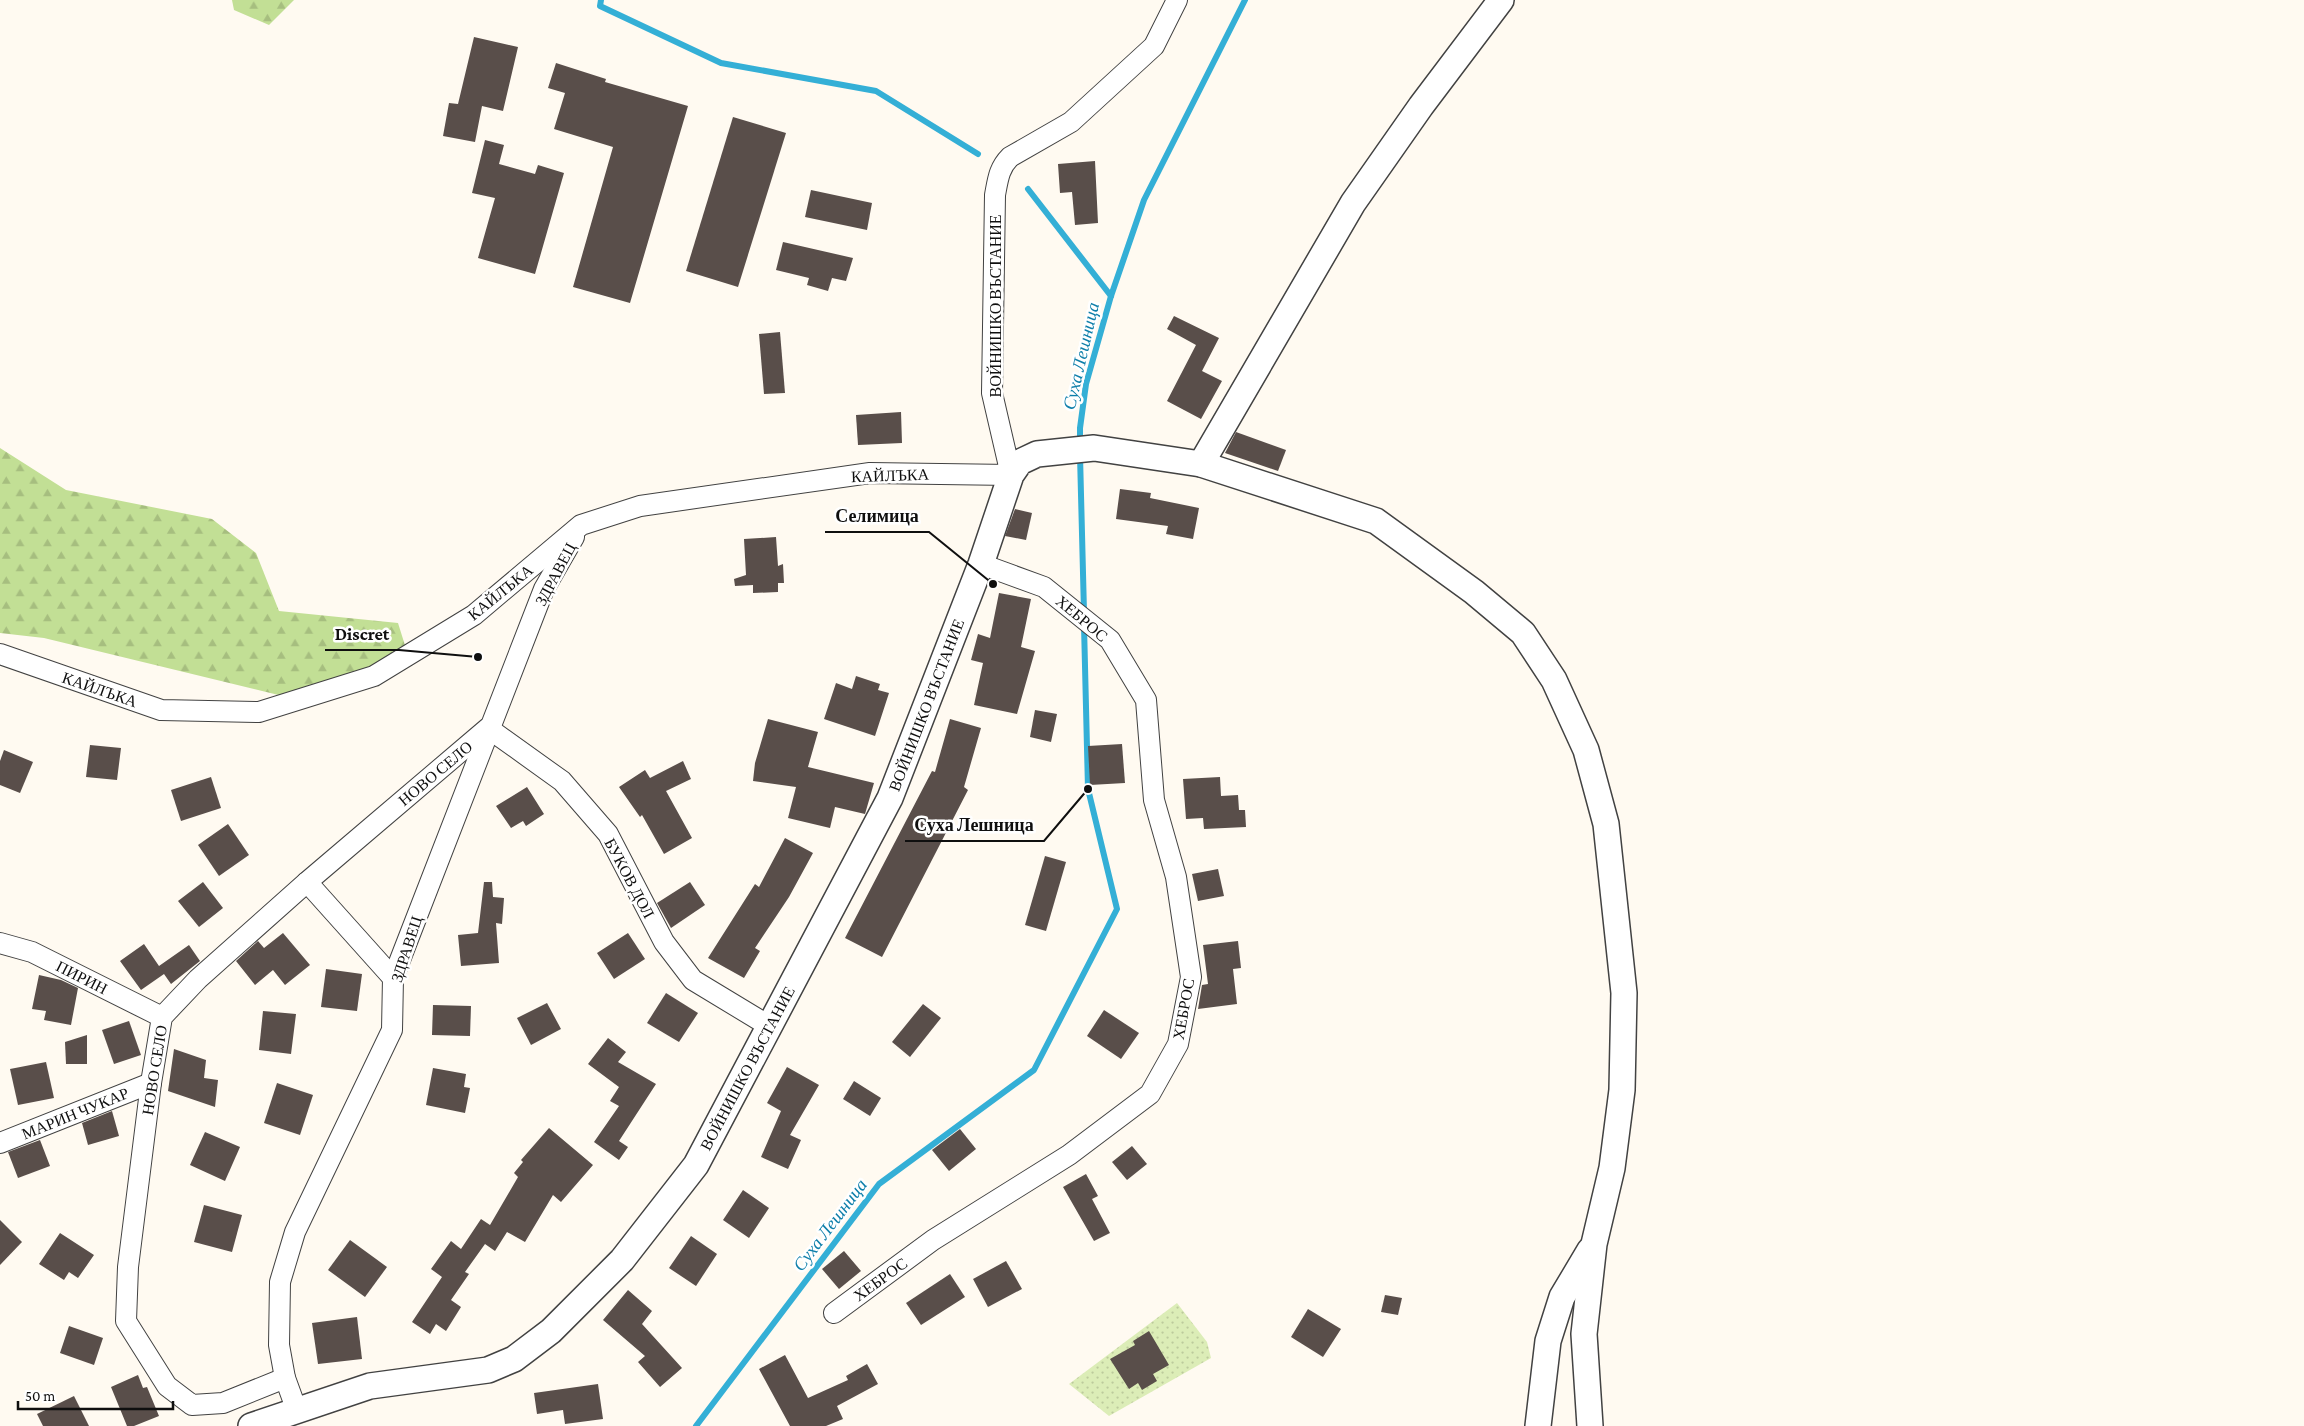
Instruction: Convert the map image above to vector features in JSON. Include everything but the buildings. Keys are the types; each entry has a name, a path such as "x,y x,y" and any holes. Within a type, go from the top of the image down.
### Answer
{"street":[{"name":"ВОЙНИШКО ВЪСТАНИЕ","path":"1011,475 992,393 995,195 1002,165 1010,156 1071,122 1154,46 1177,0"},
{"path":"1201,464 1353,203 1421,106 1501,0"},
{"name":"ВОЙНИШКО ВЪСТАНИЕ","path":"251,1426 370,1386 488,1370 514,1359 534,1346 622,1260 696,1165 890,798 980,564 1011,475 1020,462 1037,454 1094,448 1201,464 1376,521 1474,592 1523,633 1554,680 1586,750 1606,824 1624,993 1622,1090 1612,1168 1594,1244"},
{"name":"КАЙЛЪКА","path":"0,654 161,710 259,712 374,676 474,615 581,525 640,506 870,473 1011,475"},
{"name":"ЗДРАВЕЦ","path":"296,1411 279,1345 280,1282 295,1232 392,1030 393,978 488,728 544,589 581,525"},
{"name":"ХЕБРОС","path":"834,1313 933,1240 1069,1155 1150,1094 1178,1044 1191,977 1176,877 1154,800 1146,700 1110,640 1044,587 980,564"},
{"name":"НОВО СЕЛО","path":"286,1378 223,1403 192,1405 167,1386 126,1321 128,1267 151,1083 162,1017 198,979 307,882 488,728"},
{"name":"БУКОВ ДОЛ","path":"488,728 562,781 608,834 664,942 693,980 769,1026"},
{"path":"307,882 393,978"},
{"name":"ПИРИН","path":"0,943 32,952 162,1017"},
{"name":"МАРИН ЧУКАР","path":"0,1143 151,1083"},
{"path":"1538,1426 1548,1341 1562,1297 1594,1244"},
{"path":"1590,1426 1584,1334 1594,1244"}],"green space":[{"path":"232,0 294,0 269,25 234,10"},
{"path":"0,448 66,490 212,519 256,553 279,611 398,623 408,655 299,700 44,638 0,633"},
{"path":"1177,1303 1207,1342 1211,1358 1109,1416 1069,1384"}],"waterway":[{"path":"601,0 600,6 721,63 876,91 978,154"},
{"name":"Суха Лешница","path":"1080,445 1080,428 1086,384 1111,296 1144,200 1245,0"},
{"path":"1028,189 1111,296"},
{"name":"Суха Лешница","path":"1080,455 1084,612"},
{"name":"Суха Лешница","path":"696,1426 879,1184 1034,1070 1117,909 1088,789 1084,625"}],"place":[{"name":"Селимица","path":"993,584"},
{"name":"Discret","path":"478,657"},
{"name":"Суха Лешница","path":"1088,789"}]}
